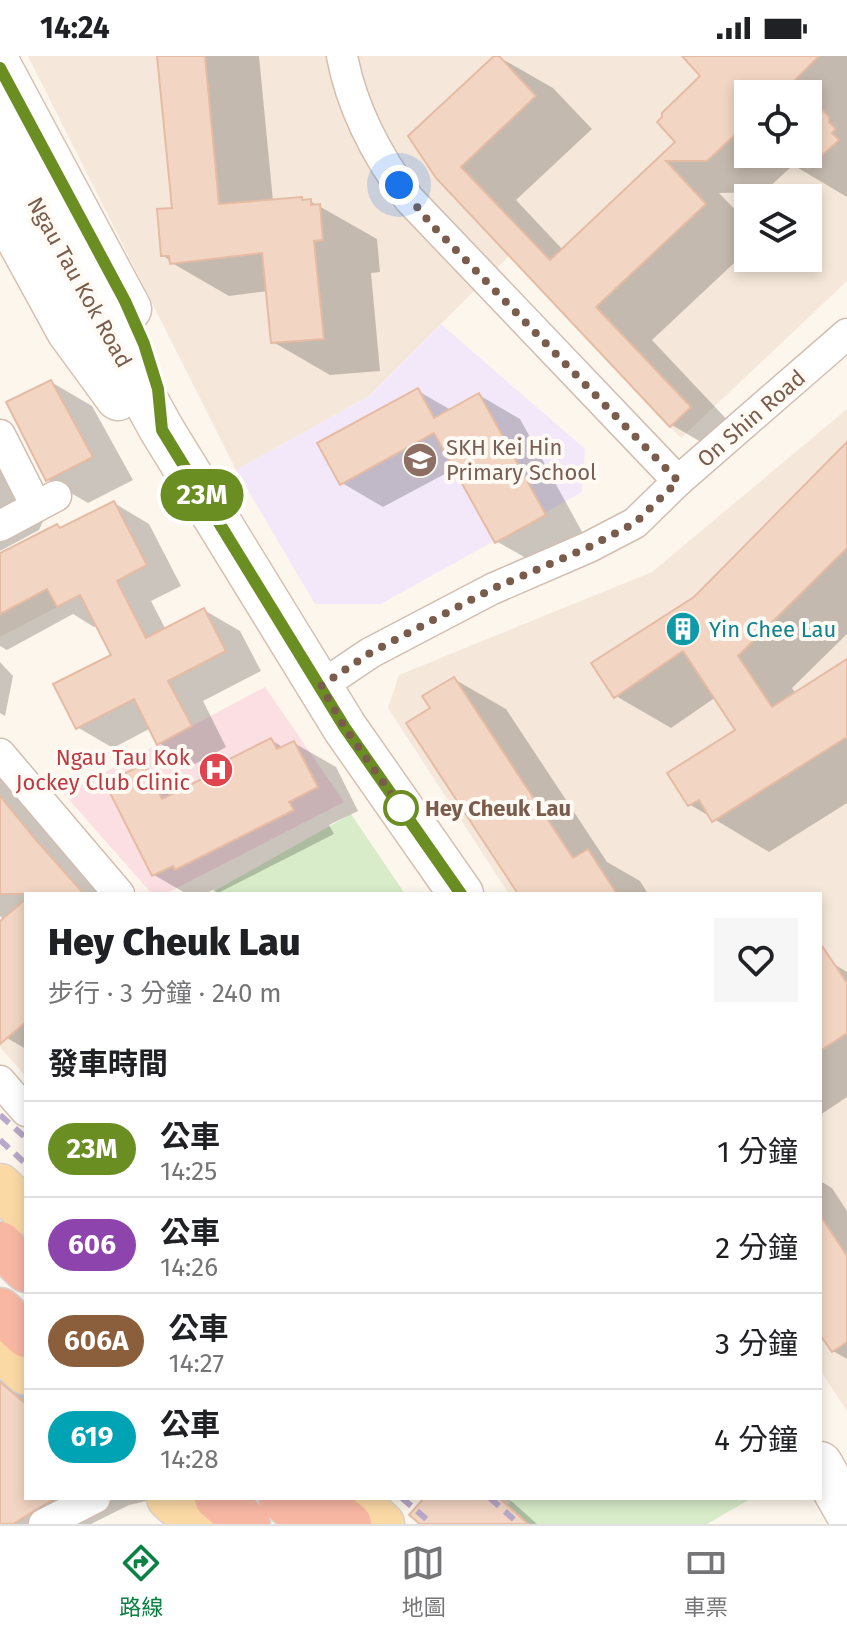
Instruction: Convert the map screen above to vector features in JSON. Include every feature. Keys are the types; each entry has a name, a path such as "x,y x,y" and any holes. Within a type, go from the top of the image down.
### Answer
{"highway":[{"path":"0,1215 24,1239"},
{"path":"0,1244 24,1268"},
{"path":"0,1274 24,1297"},
{"path":"0,1310 24,1333"},
{"path":"219,1500 248,1524"},
{"path":"252,1500 280,1524"},
{"path":"283,1500 311,1524"},
{"path":"320,1500 349,1524"}],"main road":[{"name":"Ngau Tau Kok Road","path":"0,68 125,301 144,344 158,389 162,430"},
{"name":"Ngau Tau Kok Road","path":"0,137 11,191 345,728 460,892"},
{"path":"0,1186 24,1210"},
{"path":"0,1348 24,1370"},
{"path":"822,1467 847,1511"},
{"path":"171,1500 198,1524"},
{"path":"354,1500 382,1524"},
{"path":"814,1500 824,1524"}],"street":[{"path":"342,56 349,88 372,143 409,199 678,481"},
{"name":"On Shin Road","path":"321,686 370,653 492,589 589,547 635,523 678,481 847,334"},
{"path":"0,435 46,501 0,526"},
{"path":"0,754 117,892"},
{"path":"0,1081 24,1109"},
{"path":"44,1524 91,1500"}],"shaded area":[{"path":"28,56 847,56 847,281 681,438 509,256 369,396 236,470"},
{"name":"SKH Kei Hin Primary School","path":"441,324 585,449 582,492 381,604 315,604 236,470 369,396"},
{"path":"847,409 847,1411 822,1373 822,892 508,892 388,708 399,675 652,572"},
{"path":"22,542 57,607 0,637 0,554"},
{"name":"Ngau Tau Kok Jockey Club Clinic","path":"265,687 344,802 169,892 150,892 64,794"},
{"path":"0,938 24,966 24,1075 0,1047"}],"green space":[{"path":"351,814 404,892 213,892"},
{"path":"512,1500 749,1500 707,1524 491,1524"}],"building":[{"path":"157,56 205,56 219,204 302,197 302,200 311,199 311,205 320,204 323,240 314,241 324,339 271,343 262,253 170,264 169,256 161,256 157,209 172,208"},
{"path":"494,56 499,56 536,96 461,167 550,260 675,142 657,122 662,113 700,76 682,56 819,56 795,80 734,80 734,136 707,161 666,161 706,204 596,307 691,407 670,427 436,178 408,136"},
{"path":"822,109 836,129 832,133 839,140 822,155"},
{"path":"51,380 93,457 46,481 6,402"},
{"path":"418,388 434,418 479,393 546,515 495,543 434,433 340,485 317,443"},
{"name":"Yin Chee Lau","path":"847,442 847,548 738,656 772,707 847,659 847,737 712,822 699,800 688,806 667,773 735,730 683,651 614,698 591,663 694,597"},
{"path":"114,501 147,565 117,581 146,638 204,608 226,651 168,681 192,726 157,745 134,699 76,729 53,684 111,655 80,595 57,607 47,589 0,614 0,553 57,524 60,528"},
{"path":"454,677 573,858 588,849 616,892 517,892 406,723 430,708 422,696"},
{"path":"271,738 277,749 294,741 318,787 289,802 294,810 175,870 173,866 152,876 105,783 144,764 162,799 206,777 204,772"},
{"path":"0,796 82,892 0,894"},
{"path":"24,901 24,1024 0,1044 0,921"},
{"path":"822,946 847,983 847,1033 822,1050"},
{"path":"822,1218 847,1256 847,1342 832,1352 822,1338"},
{"path":"0,1382 24,1402 24,1500 52,1500 13,1524 0,1524"},
{"path":"422,1500 501,1500 528,1524 420,1524 409,1515"}],"railway":[{"path":"0,1115 24,1136"},
{"path":"0,1140 24,1162"},
{"path":"404,1500 432,1524"},
{"path":"492,1500 519,1524"}],"bus line":[{"name":"23M","path":"0,68 125,301 144,344 158,389 162,430 345,728 460,892"}],"place":[{"name":"SKH Kei Hin Primary School","path":"420,460"},
{"name":"Yin Chee Lau","path":"683,629"},
{"name":"Ngau Tau Kok Jockey Club Clinic","path":"216,770"},
{"name":"Hey Cheuk Lau","path":"401,808"}],"route":[{"path":"399,185 431,224 678,481 635,523 589,547 492,589 370,653 321,686 345,728 401,808"}]}
